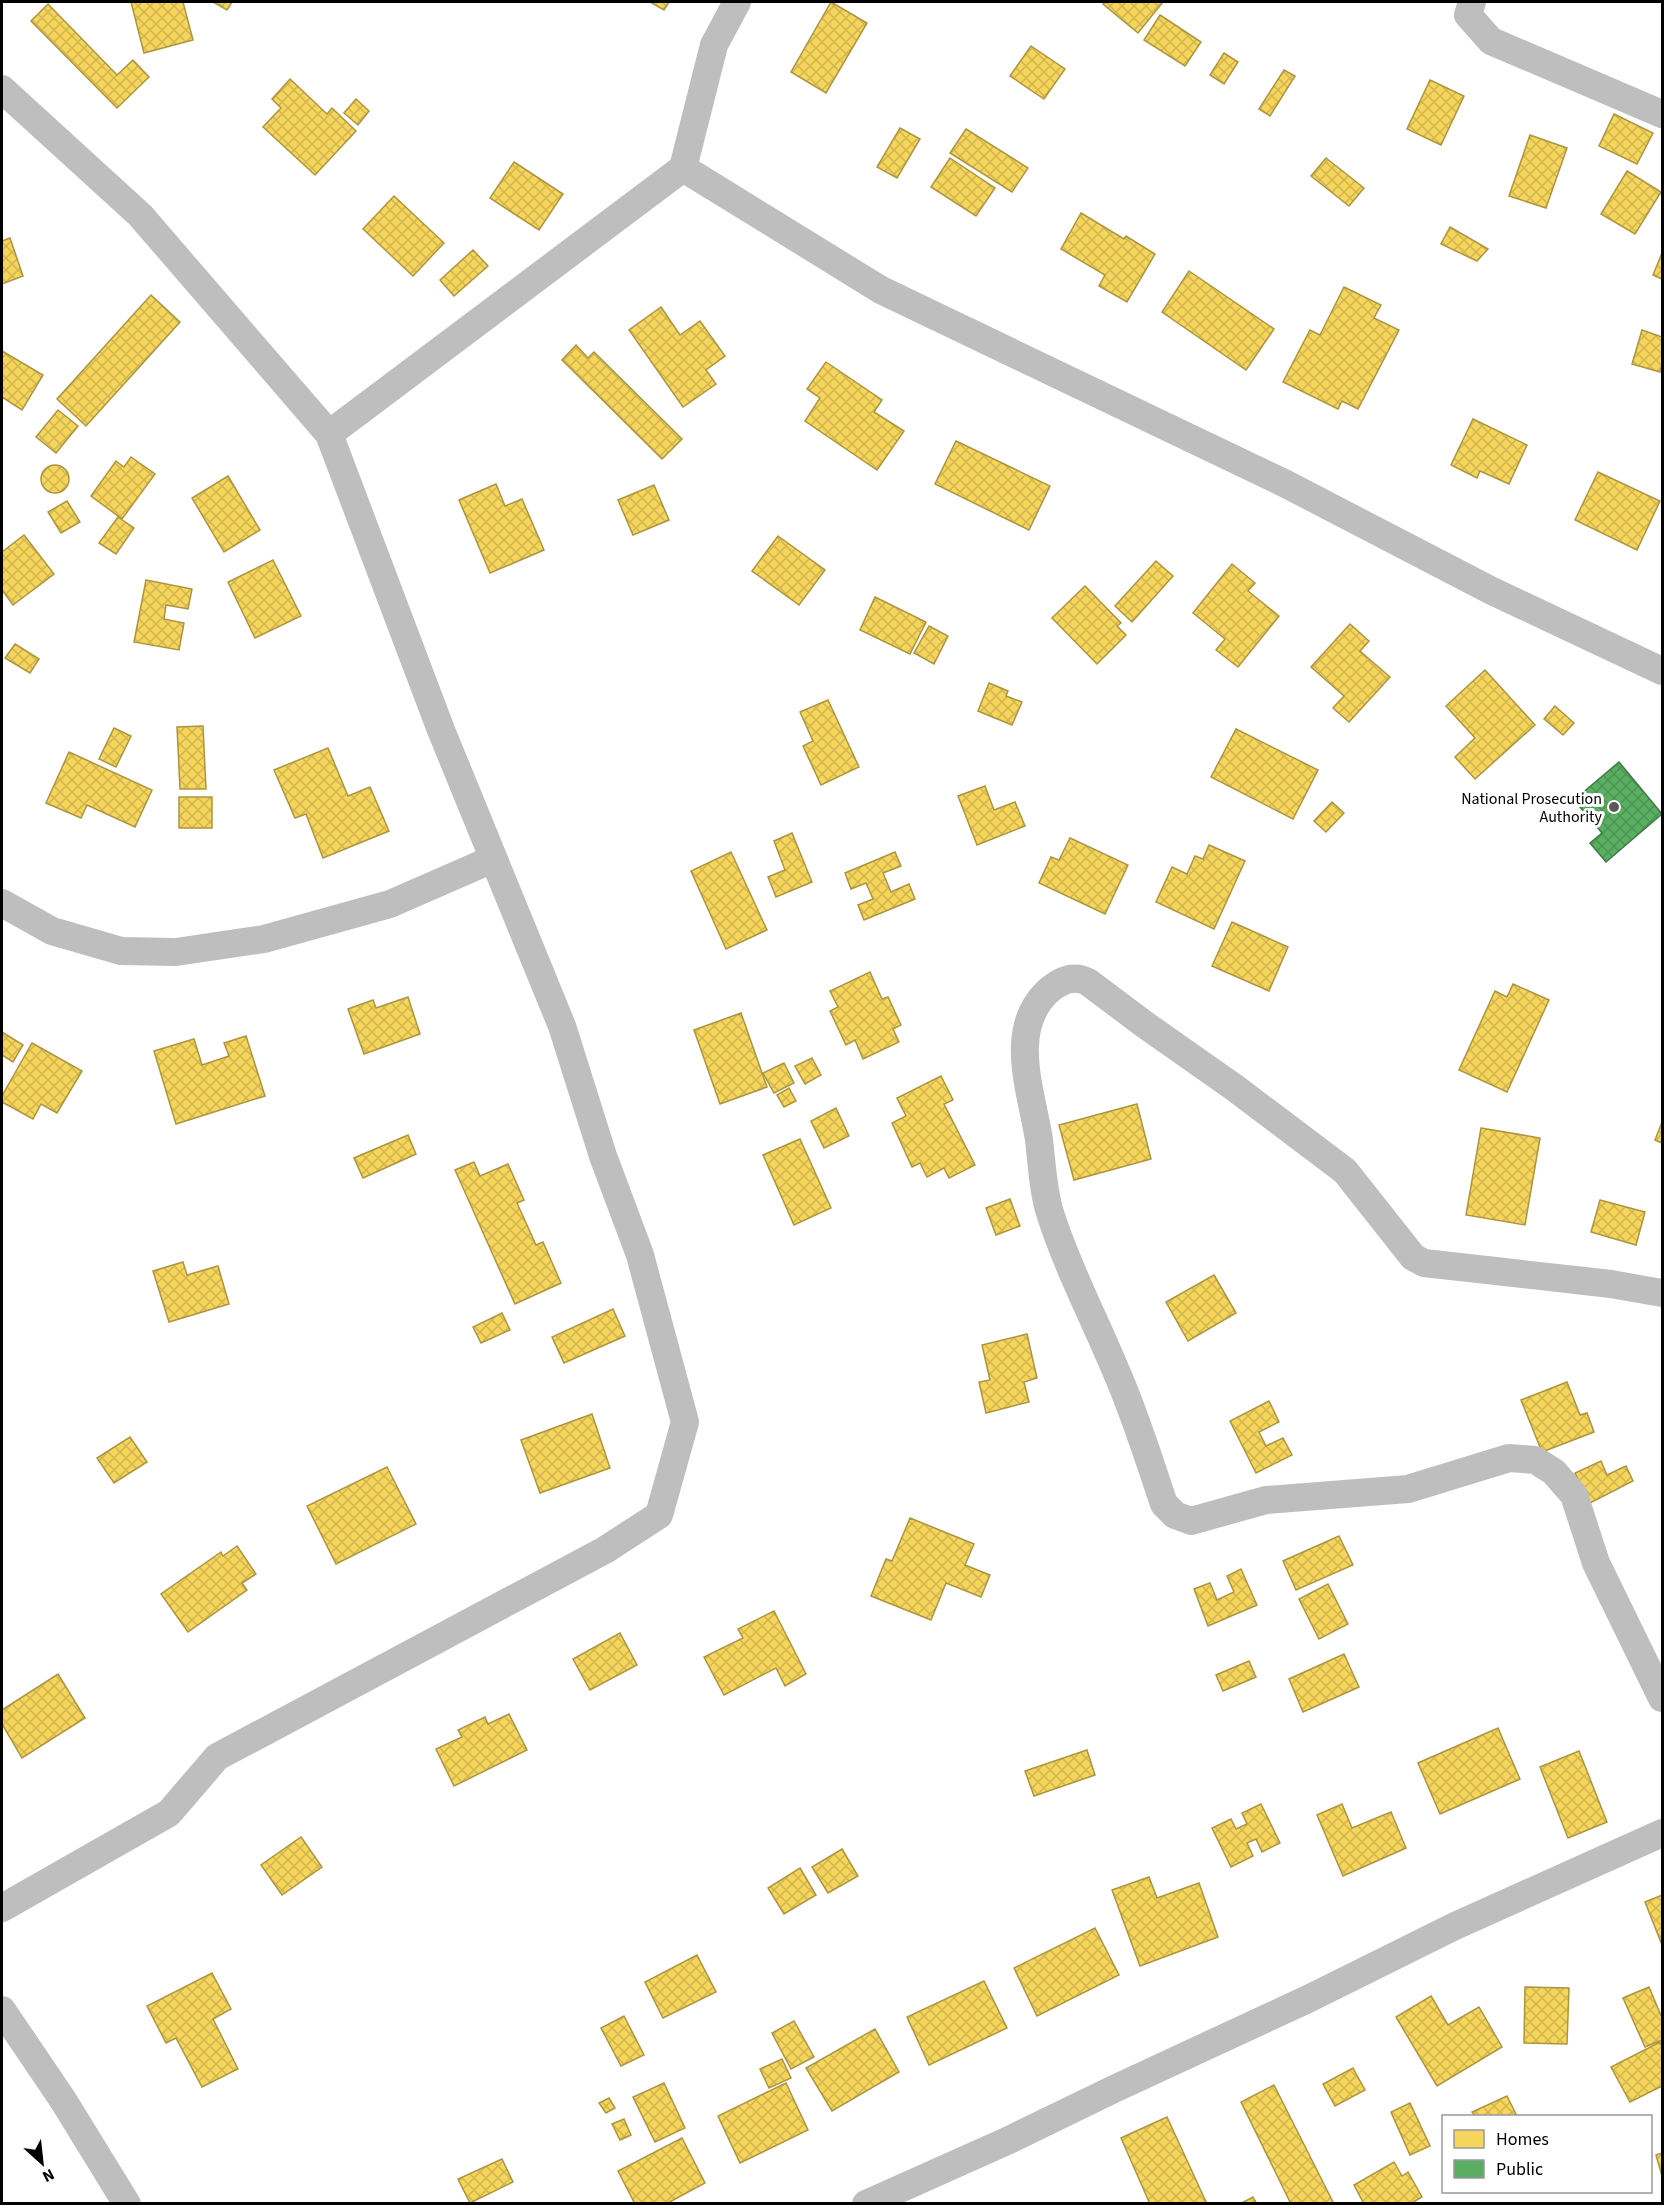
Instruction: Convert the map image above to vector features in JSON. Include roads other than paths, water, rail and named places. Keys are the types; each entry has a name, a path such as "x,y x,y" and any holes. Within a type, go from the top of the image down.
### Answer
{"street":[{"path":"329,434 683,168 714,45 737,2"},
{"path":"1472,2 1468,15 1491,41 1662,114"},
{"path":"2,89 140,215 329,434 441,730 562,1026 603,1156 640,1255 685,1422 660,1515 605,1550 218,1757 169,1813 2,1908"},
{"path":"683,168 881,290 1286,484 1492,591 1662,671"},
{"path":"2,903 52,931 121,951 176,952 264,939 390,904 493,859"},
{"path":"1662,1293 1611,1284 1424,1263 1413,1257 1345,1171 1088,982 1079,977 1067,979 1048,991 1035,1008 1027,1028 1025,1060 1050,1214 1077,1284 1117,1373 1164,1504 1169,1510 1174,1515 1191,1521 1266,1500 1408,1489 1509,1458 1535,1460 1554,1472 1574,1496 1596,1563 1662,1698"},
{"path":"866,2204 1007,2141 1308,1999 1455,1926 1662,1833"},
{"path":"2,2010 63,2100 127,2204"}],"place":[{"name":"National Prosecution Authority","path":"1614,807"}]}
